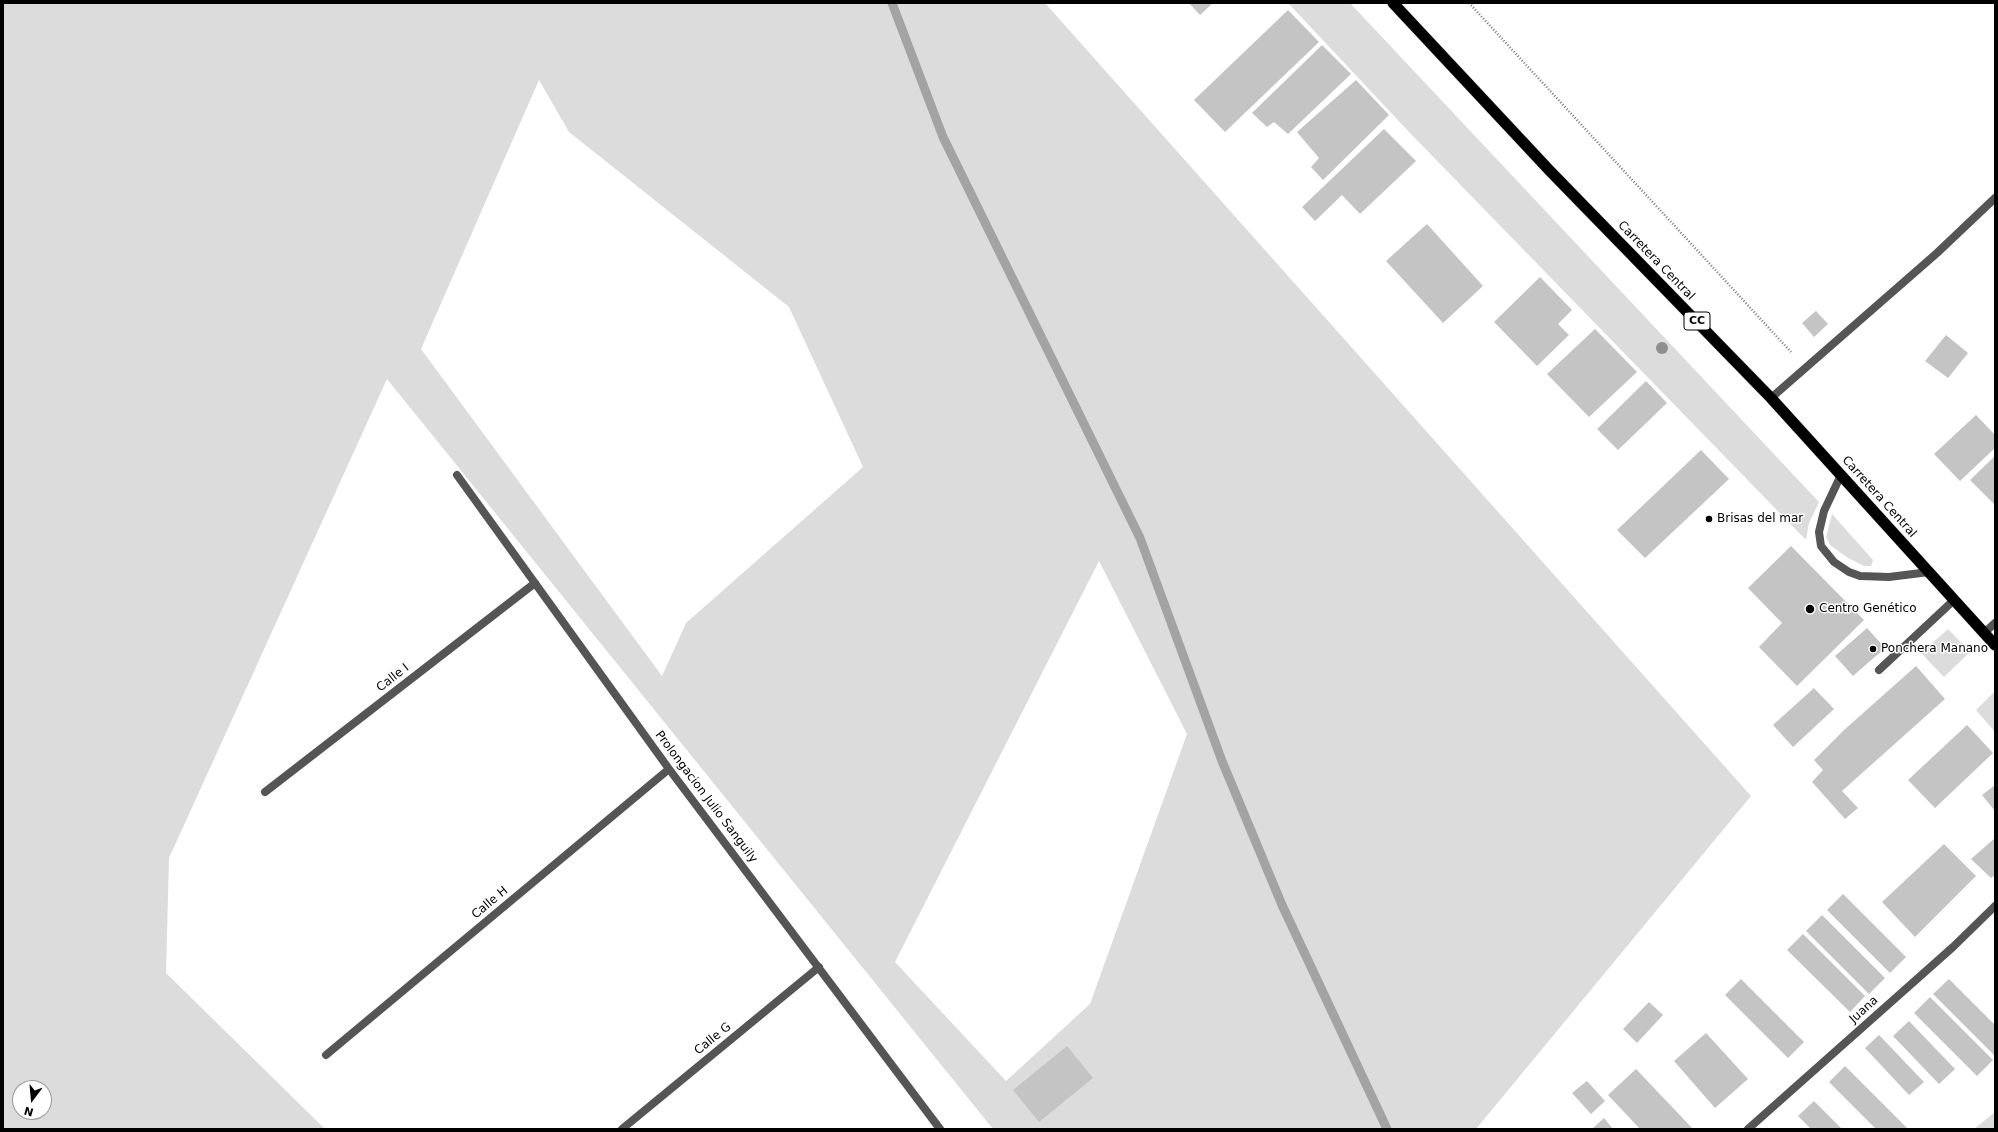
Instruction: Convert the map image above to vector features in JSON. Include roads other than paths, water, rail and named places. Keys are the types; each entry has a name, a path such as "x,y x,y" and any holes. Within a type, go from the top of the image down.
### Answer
{"highway":[{"name":"Carretera Central","path":"1393,3 1550,171 1771,398 1995,645"}],"street":[{"path":"1771,398 1937,253 1995,198"},
{"name":"Prolongacion Julio Sanguily","path":"457,475 669,769 940,1129"},
{"path":"1841,475 1824,512 1819,532 1821,546 1834,562 1849,572 1860,576 1889,577 1929,572"},
{"name":"Calle I","path":"265,792 535,583"},
{"path":"1879,670 1954,600"},
{"path":"1984,633 1995,623"},
{"name":"Calle H","path":"326,1055 669,769"},
{"name":"Juana","path":"1748,1129 1953,947 1995,906"},
{"name":"Calle G","path":"622,1129 818,967"}],"waterway":[{"path":"892,3 943,137 1140,538 1222,761 1282,905 1387,1129"}],"place":[{"name":"Brisas del mar","path":"1709,519"},
{"name":"Centro Genético","path":"1810,609"},
{"name":"Ponchera Manano","path":"1873,649"}]}
